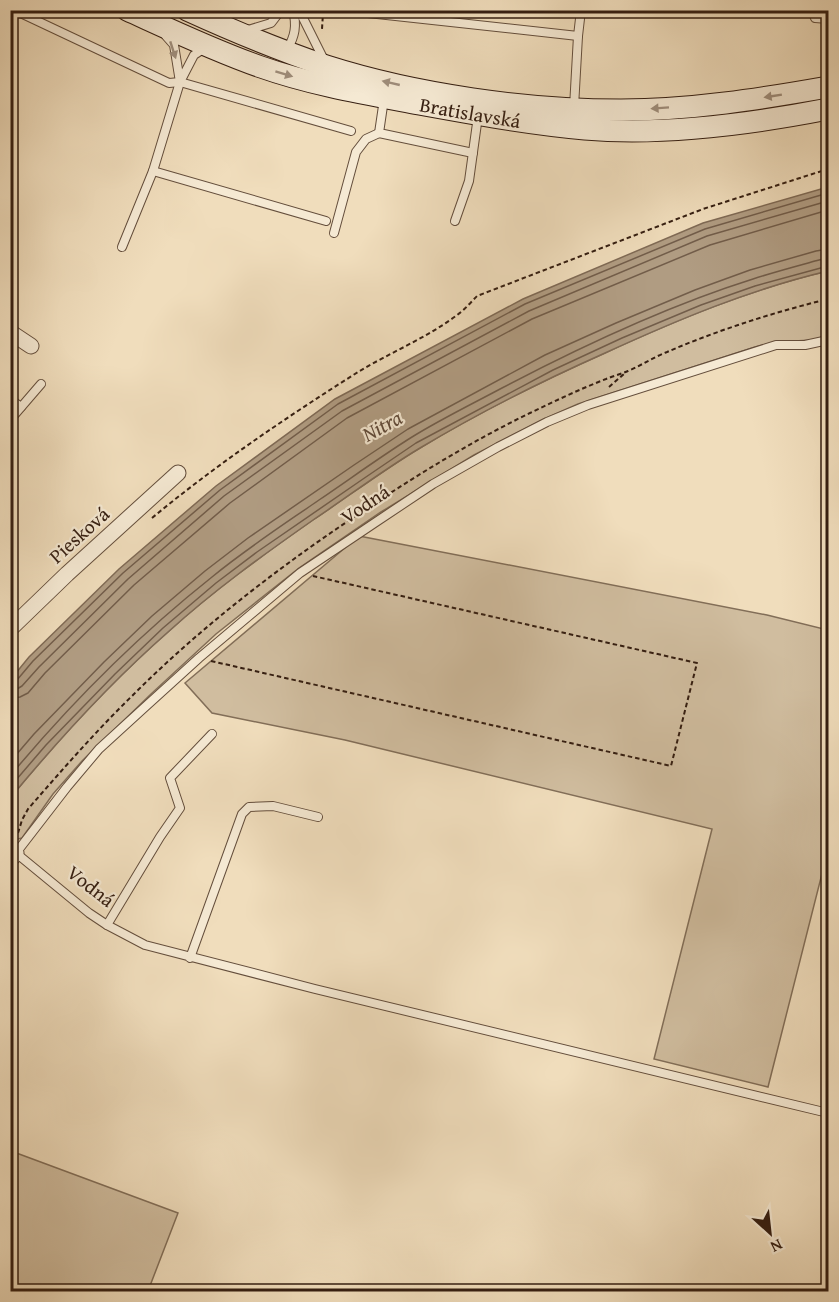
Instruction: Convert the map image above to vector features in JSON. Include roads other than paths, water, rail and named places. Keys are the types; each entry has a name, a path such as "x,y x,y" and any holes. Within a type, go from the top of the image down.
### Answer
{"main road":[{"name":"Bratislavská","path":"127,10 209,46 290,76 384,98 542,124 587,129 655,130 758,122 828,109"},
{"name":"Bratislavská","path":"187,10 238,33 327,66 439,93 524,105 622,110 718,104 828,87"},
{"path":"156,23 168,20 262,57 286,51"},
{"path":"718,104 719,126"}],"street":[{"path":"10,332 31,346"},
{"name":"Piesková","path":"14,635 67,574 178,473"}],"lane":[{"path":"14,10 169,83 180,82 351,131"},
{"path":"238,33 271,23 281,10"},
{"path":"286,51 292,42 296,24 293,10"},
{"path":"299,10 327,66"},
{"path":"574,109 581,10"},
{"path":"812,10 815,18 828,19"},
{"path":"368,13 578,36"},
{"path":"156,23 174,45 180,82"},
{"path":"122,247 153,171 180,82 194,55 209,46"},
{"path":"379,133 384,98"},
{"path":"455,221 469,181 478,114"},
{"path":"334,233 356,152 366,140 379,133 473,153"},
{"path":"153,171 326,221"},
{"name":"Vodná","path":"828,340 806,345 776,345 588,405 498,447 433,484 300,573 199,658 99,749 12,854 106,925 145,945 190,958 828,1113"},
{"path":"10,420 41,384"},
{"path":"10,399 21,406"},
{"path":"106,925 180,808 170,778 213,734"},
{"path":"190,958 242,814 249,807 273,806 318,817"}],"water":[{"name":"Nitra","path":"828,187 828,271 743,296 632,341 511,398 406,456 276,546 185,617 106,691 11,797 11,679 29,657 119,569 216,486 335,399 523,299 703,223"}]}
